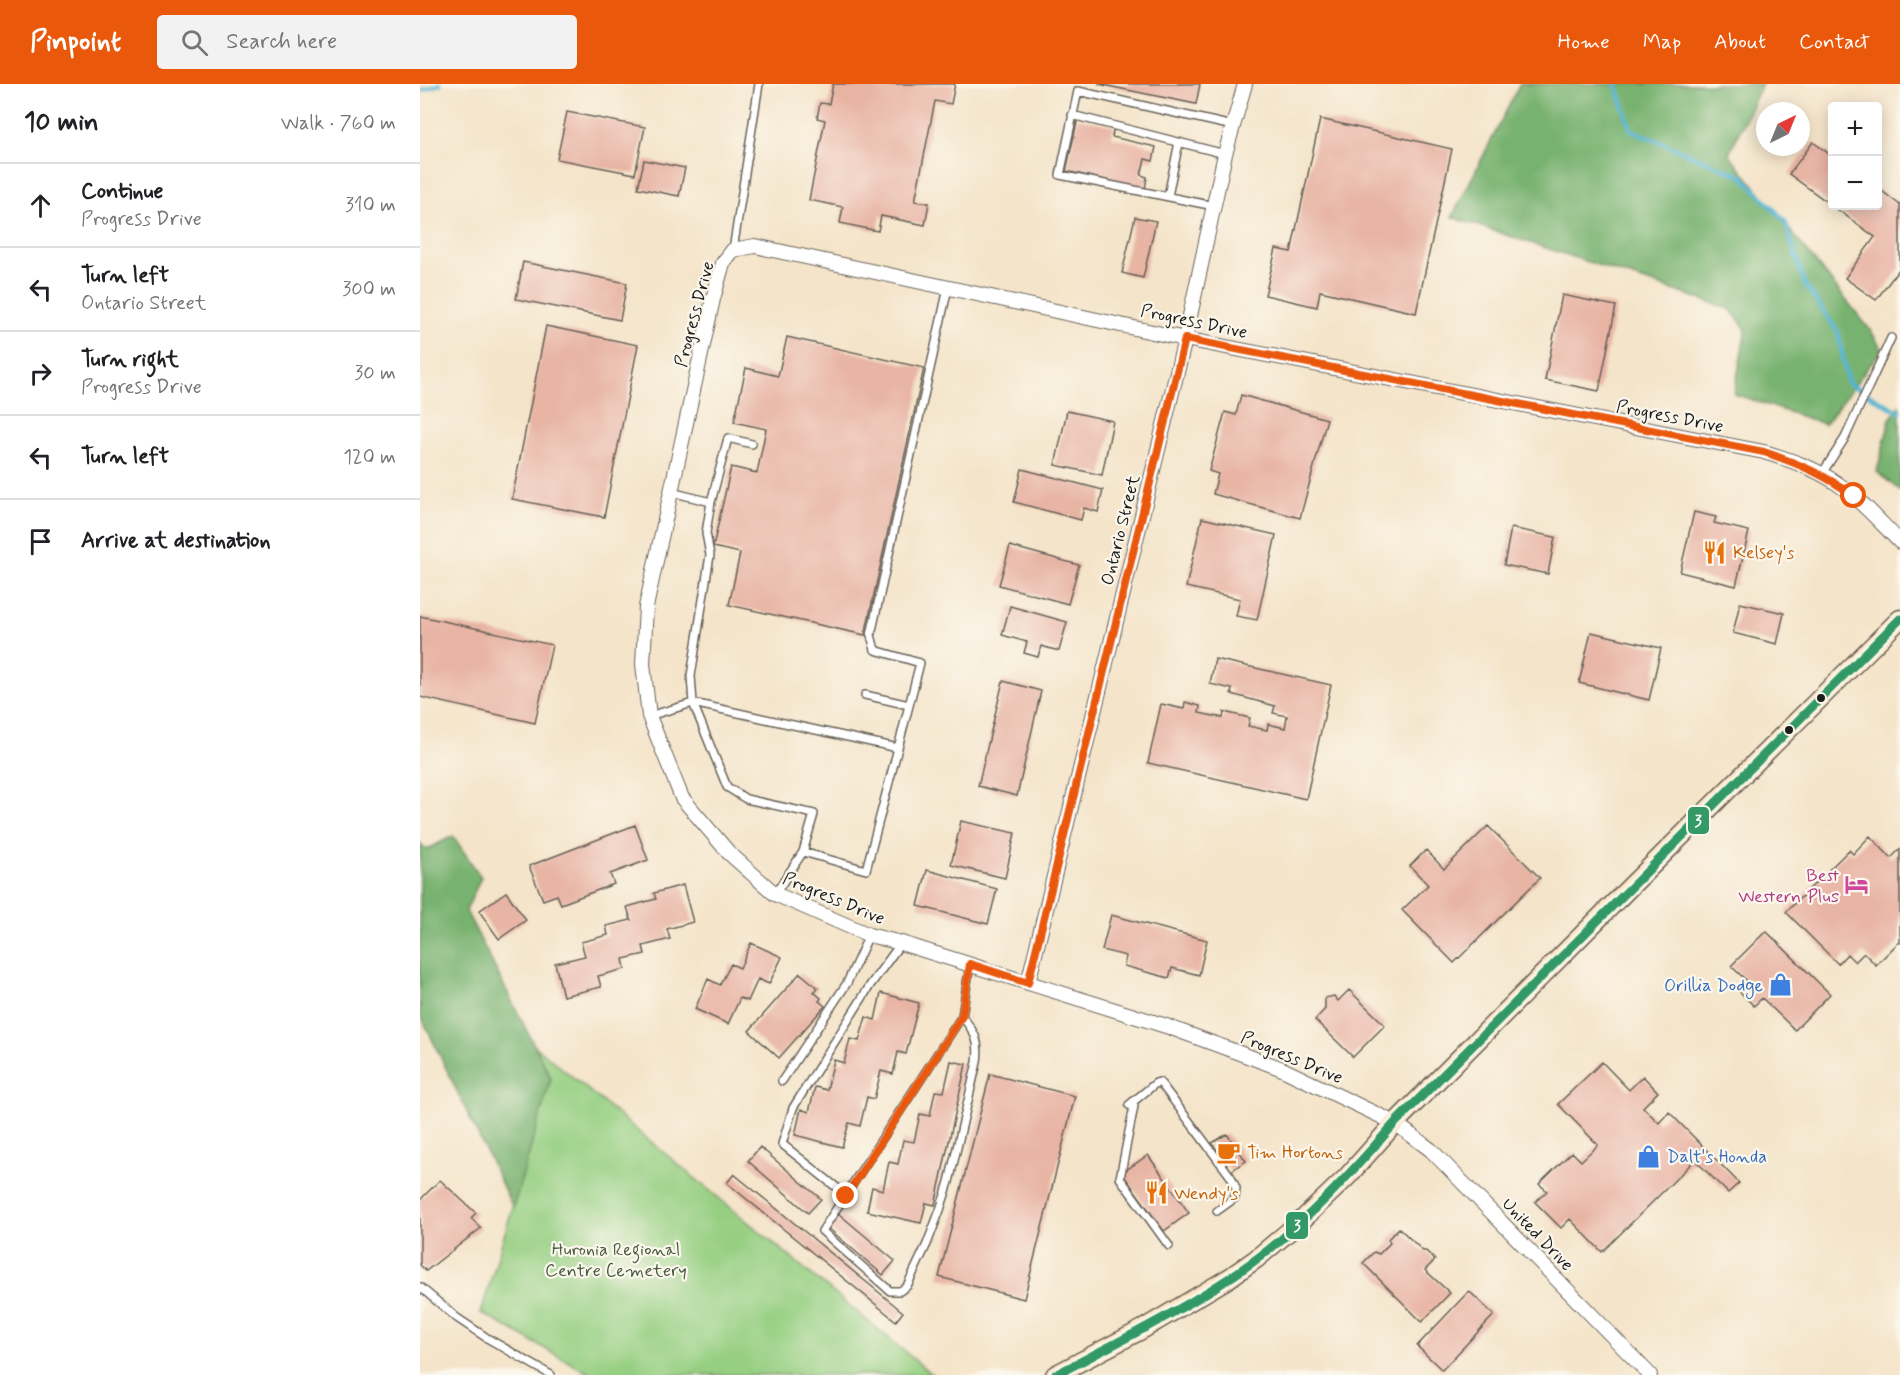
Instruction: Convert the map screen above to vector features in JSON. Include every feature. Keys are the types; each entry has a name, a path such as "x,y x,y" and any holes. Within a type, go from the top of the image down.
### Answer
{"main road":[{"path":"1055,1375 1172,1312 1229,1278 1256,1259 1300,1222 1365,1158 1395,1123 1900,619"}],"street":[{"name":"Ontario Street","path":"1028,983 1185,339 1225,154 1245,84"},
{"name":"Progress Drive","path":"1395,1123 1280,1068 1166,1026 970,964 869,935 775,894 729,853 682,798 649,716 643,664 646,607 713,299 723,262 733,250 755,246 1185,339 1764,452 1793,461 1854,496 1900,542"},
{"name":"United Drive","path":"1395,1123 1431,1150 1650,1375"}],"lane":[{"path":"733,250 759,84"},
{"path":"1214,206 1060,175 1072,115 1078,91 1233,126"},
{"path":"1072,115 1225,154"},
{"path":"1168,196 1179,142"},
{"path":"803,852 866,870 920,663 875,650 871,635 948,288"},
{"path":"1821,475 1845,438 1892,338"},
{"path":"753,444 728,438 711,502 706,533 710,555 691,676 693,703 727,787 746,799 814,814 803,852 775,894"},
{"path":"671,492 711,502"},
{"path":"865,695 909,705"},
{"path":"649,716 693,703 898,748"},
{"path":"782,1081 847,983 869,935"},
{"path":"846,1196 782,1144 793,1108 871,984 901,943"},
{"path":"962,1016 975,1033 979,1048 940,1210 907,1286 900,1291 890,1291 827,1238 822,1231 962,1016 970,964"},
{"path":"1169,1246 1120,1178 1132,1105 1156,1083 1159,1082 1162,1085 1231,1177 1236,1188 1235,1198 1217,1211"},
{"path":"420,1287 487,1338 551,1375"}],"green space":[{"path":"1520,84 1762,84 1729,154 1871,331 1882,349 1825,424 1734,394 1746,329 1730,309 1452,217"},
{"path":"1900,405 1900,491 1877,472 1890,419"},
{"path":"453,836 481,877 466,911 551,1078 513,1208 420,1014 420,843 426,850"},
{"name":"Huronia Regional Centre Cemetery","path":"535,1046 933,1375 592,1375 481,1313 551,1078"}],"building":[{"path":"833,84 955,84 951,104 935,101 915,201 929,203 925,225 881,216 878,231 840,223 843,207 809,200 825,120 817,118 820,103 829,104"},
{"path":"1098,84 1200,84 1196,104"},
{"path":"567,112 645,127 635,174 557,159"},
{"path":"1078,118 1114,126 1112,137 1156,147 1153,161 1145,159 1141,175 1147,177 1145,189 1066,171"},
{"path":"1320,119 1452,149 1416,313 1320,291 1317,307 1265,295 1276,249 1291,252"},
{"path":"1813,142 1828,153 1828,203 1789,174 1802,156 1810,156 1810,146"},
{"path":"644,160 685,168 679,196 638,188"},
{"path":"1882,191 1900,205 1900,268 1876,300 1845,278 1875,237 1838,210 1882,210"},
{"path":"1135,217 1156,221 1143,278 1122,273"},
{"path":"523,262 627,283 620,320 516,299"},
{"path":"1562,295 1616,306 1599,391 1545,380"},
{"path":"546,326 638,345 604,517 512,499"},
{"path":"787,337 924,368 865,635 729,605 740,553 713,547 731,467 757,473 766,429 734,422 746,368 778,376"},
{"path":"1241,395 1327,419 1300,518 1213,494 1218,474 1209,471 1225,412 1236,415"},
{"path":"1067,411 1113,421 1102,475 1055,465"},
{"path":"1022,469 1103,490 1098,512 1084,508 1081,520 1014,502"},
{"name":"Kelsey's","path":"1694,512 1716,517 1714,523 1749,531 1736,586 1680,572"},
{"path":"1202,518 1276,535 1257,620 1236,616 1240,599 1186,587"},
{"path":"1511,528 1555,537 1548,574 1504,565"},
{"path":"1010,546 1079,565 1068,604 999,585"},
{"path":"1740,603 1784,613 1777,644 1733,633"},
{"path":"1010,606 1067,622 1059,651 1041,646 1038,657 1024,653 1027,642 1002,635"},
{"path":"420,616 552,645 535,723 420,697"},
{"path":"1591,632 1661,648 1649,700 1579,683"},
{"path":"1215,659 1331,685 1306,799 1148,763 1161,704 1184,709 1185,702 1200,706 1199,713 1223,718 1224,712 1250,718 1248,726 1267,730 1268,724 1285,728 1287,716 1273,713 1275,706 1231,694 1232,689 1210,684"},
{"path":"1003,681 1041,691 1017,796 978,786"},
{"path":"961,821 1015,833 1005,878 951,865"},
{"path":"635,825 648,860 610,874 614,884 561,904 557,895 543,900 529,866"},
{"path":"1488,826 1540,878 1454,963 1402,910 1428,885 1410,866 1426,850 1444,869"},
{"name":"Best Western Plus","path":"1870,836 1891,858 1900,849 1900,943 1876,965 1864,953 1855,962 1847,954 1838,964 1786,912 1849,850 1853,854"},
{"path":"927,870 997,889 988,924 918,906"},
{"path":"683,885 693,922 667,929 670,939 643,946 645,954 623,959 625,969 598,976 601,987 563,996 555,963 585,956 581,942 608,935 606,926 631,920 627,907 656,899 654,893"},
{"path":"506,892 526,920 499,939 479,911"},
{"path":"1111,915 1207,940 1199,975 1172,968 1169,978 1124,966 1126,956 1102,950"},
{"name":"Orillia Dodge","path":"1766,931 1830,994 1795,1030 1762,998 1754,1006 1737,989 1746,980 1731,966"},
{"path":"751,943 782,957 769,984 758,979 748,1001 740,998 728,1024 695,1009 708,979 720,985 731,964 740,968"},
{"path":"800,973 818,988 814,992 825,1006 779,1058 749,1031"},
{"path":"1349,990 1385,1025 1353,1057 1315,1020 1325,1009 1325,998 1334,996 1338,1001"},
{"path":"881,993 919,1003 906,1054 898,1052 893,1074 881,1071 874,1099 867,1097 860,1126 849,1123 842,1147 795,1135 801,1109 809,1112 815,1087 827,1090 834,1060 844,1063 850,1039 859,1041 866,1017 875,1020"},
{"path":"951,1061 966,1064 935,1205 926,1203 921,1223 867,1211 872,1187 883,1190 889,1162 898,1164 903,1140 914,1142 920,1114 930,1116 935,1091 944,1092"},
{"name":"Dalt's Honda","path":"1602,1062 1629,1090 1643,1076 1658,1092 1643,1107 1659,1123 1669,1112 1739,1183 1728,1193 1695,1160 1602,1252 1570,1219 1561,1228 1535,1202 1547,1191 1539,1184 1572,1152 1581,1161 1598,1145 1558,1104"},
{"path":"990,1074 1075,1096 1024,1299 939,1277"},
{"name":"Tim Hortons","path":"1227,1134 1246,1161 1231,1171 1212,1143"},
{"path":"760,1147 821,1199 808,1213 748,1161"},
{"name":"Wendy's","path":"1148,1155 1189,1213 1164,1231 1122,1173"},
{"path":"734,1174 903,1312 896,1321 727,1183"},
{"path":"440,1180 476,1213 471,1218 481,1228 426,1271 420,1265 420,1200"},
{"path":"839,1214 895,1261 883,1275 828,1228"},
{"path":"1399,1228 1435,1260 1425,1270 1450,1293 1422,1322 1363,1263 1374,1252 1379,1254 1390,1243 1388,1239"},
{"path":"1469,1291 1494,1315 1442,1370 1417,1346"}],"waterway":[{"path":"420,91 440,84"},
{"path":"1616,84 1631,130 1742,176 1785,221 1805,285 1838,332 1848,383 1900,412"}],"transit line":[{"name":"3","path":"1055,1375 1206,1293 1254,1261 1292,1230 1345,1178 1395,1123 1900,619"}],"place":[{"name":"Kelsey's","path":"1715,552"},
{"name":"Best Western Plus","path":"1857,885"},
{"name":"Orillia Dodge","path":"1781,985"},
{"name":"Tim Hortons","path":"1229,1152"},
{"name":"Dalt's Honda","path":"1649,1156"},
{"name":"Wendy's","path":"1156,1193"}],"route":[{"path":"846,1196 962,1016 970,964 1028,983 1185,339 1764,452 1804,466 1837,483 1854,496"}]}
